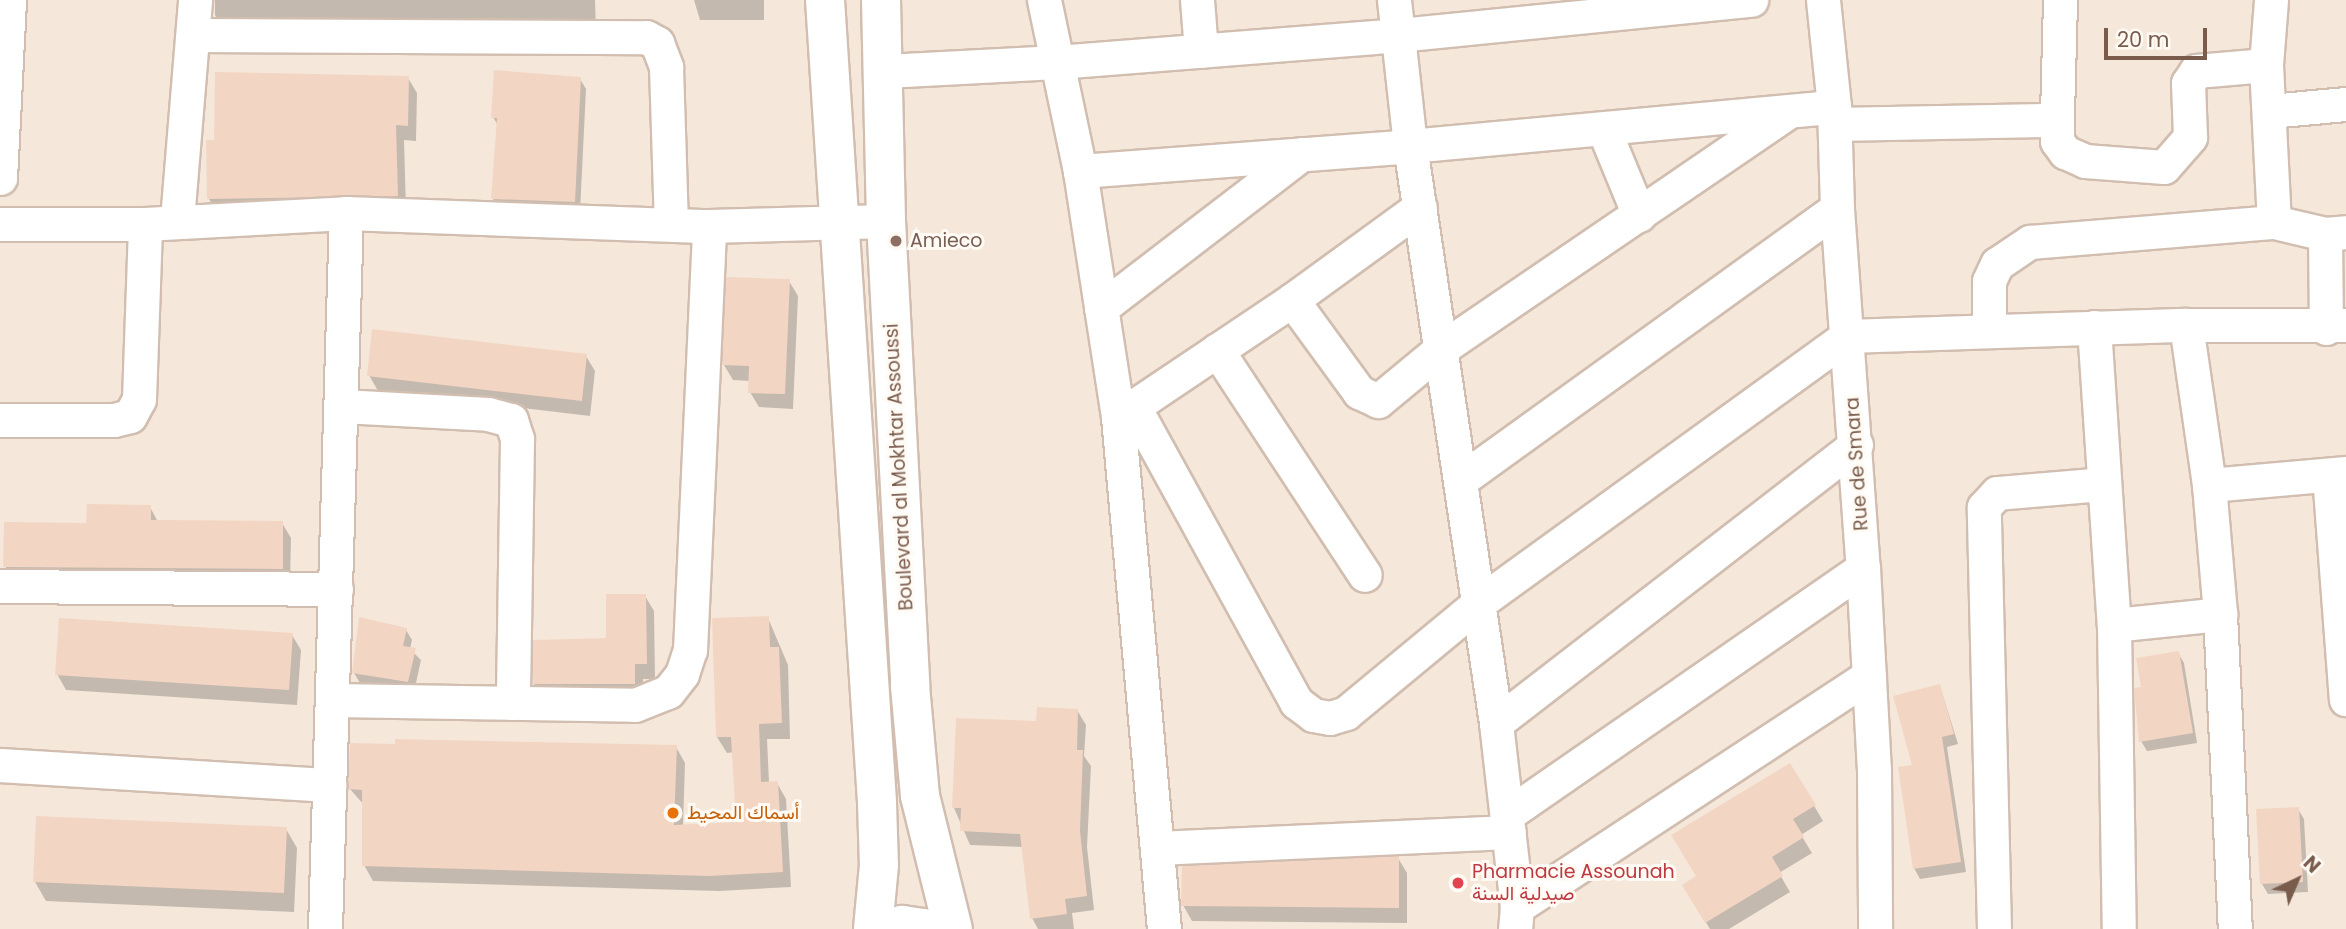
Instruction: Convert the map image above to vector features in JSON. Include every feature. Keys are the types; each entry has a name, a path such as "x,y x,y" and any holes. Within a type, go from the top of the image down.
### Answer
{"street":[{"path":"0,420 114,420 130,416 139,399 161,222 195,35 195,0"},
{"path":"825,0 877,803 879,865 873,929"},
{"name":"Boulevard al Mokhtar Assoussi","path":"881,0 885,71 886,221 918,769 933,861 953,929"},
{"path":"1044,0 1080,171 1101,308 1126,412 1164,929"},
{"path":"1197,0 1201,51"},
{"path":"1394,0 1410,146 1480,602 1508,823 1516,918 1868,676"},
{"path":"885,71 1057,62 1399,35 1751,0"},
{"name":"Rue de Smara","path":"1823,0 1834,116 1837,209 1863,568 1875,929"},
{"path":"2060,0 2057,141 2065,152 2085,161 2164,167 2190,137 2188,83 2196,71 2266,65"},
{"path":"2271,0 2266,65 2274,222"},
{"path":"0,178 5,20"},
{"path":"195,35 646,37 657,43 666,67 671,223"},
{"path":"2270,111 2346,104"},
{"path":"1080,171 1785,114 2045,120 2057,115"},
{"path":"1292,300 1367,399 1378,401 1442,348 1785,114"},
{"path":"1604,130 1639,215"},
{"path":"1101,308 1303,154"},
{"path":"1126,412 1292,300 1420,207"},
{"path":"1462,479 1837,209"},
{"path":"0,224 161,222 346,214 709,226 886,221"},
{"path":"325,929 346,214"},
{"path":"1126,412 1296,702 1312,715 1330,718 1346,713 1480,602 1847,336 2186,325 2336,326 2335,233 2274,222 2030,243 1997,264 1989,281 1989,330"},
{"path":"332,700 635,705 668,692 682,674 690,650 709,226"},
{"path":"2186,325 2208,485 2220,614 2235,929"},
{"path":"2094,327 2114,625 2119,929"},
{"path":"1217,350 1365,575"},
{"path":"342,406 488,414 511,420 517,439 513,703"},
{"path":"1496,723 1856,444"},
{"path":"2208,485 2337,474 2346,699"},
{"path":"1994,929 1984,506 1997,493 2104,484"},
{"path":"1157,848 1508,823 1863,568"},
{"path":"0,586 336,589"},
{"path":"2114,625 2220,614"},
{"path":"0,765 329,785"},
{"path":"888,929 902,925 931,929"}],"shaded area":[{"path":"0,0 2346,0 2346,929 0,929"}],"building":[{"path":"494,70 581,77 575,202 491,199 497,118 491,118"},
{"path":"215,72 409,76 408,126 396,125 398,196 207,199 206,140 214,140"},
{"path":"726,277 790,279 785,394 748,393 749,366 722,365"},
{"path":"372,329 587,354 582,401 367,376"},
{"path":"87,504 151,505 151,520 283,521 283,569 3,567 4,522 86,523"},
{"path":"606,594 646,594 647,664 635,664 635,684 533,684 533,640 606,638"},
{"path":"769,616 770,647 779,647 782,723 759,724 761,782 778,781 783,872 709,876 362,866 362,790 348,789 350,743 395,744 395,739 677,745 674,825 736,822 731,737 716,737 712,618"},
{"path":"359,617 407,628 403,646 416,648 408,682 352,673"},
{"path":"59,618 293,633 289,690 55,675"},
{"path":"2179,651 2193,733 2139,742 2134,688 2141,687 2136,658"},
{"path":"1940,684 1954,734 1942,737 1961,862 1913,869 1898,767 1912,765 1893,696"},
{"path":"1037,707 1078,709 1077,750 1083,750 1080,831 1087,896 1065,899 1067,914 1030,919 1020,834 960,831 961,808 952,808 956,718 1036,721"},
{"path":"1790,763 1816,805 1793,819 1804,837 1772,857 1783,876 1705,923 1682,885 1696,876 1671,835"},
{"path":"2299,807 2303,882 2260,884 2256,809"},
{"path":"36,816 287,827 284,893 33,882"},
{"path":"1399,856 1399,908 1181,906 1182,866"}],"place":[{"name":"Amieco","path":"896,241"},
{"name":"أسماك المحيط","path":"673,813"},
{"name":"Pharmacie Assounah صيدلية السنة","path":"1458,883"}]}
